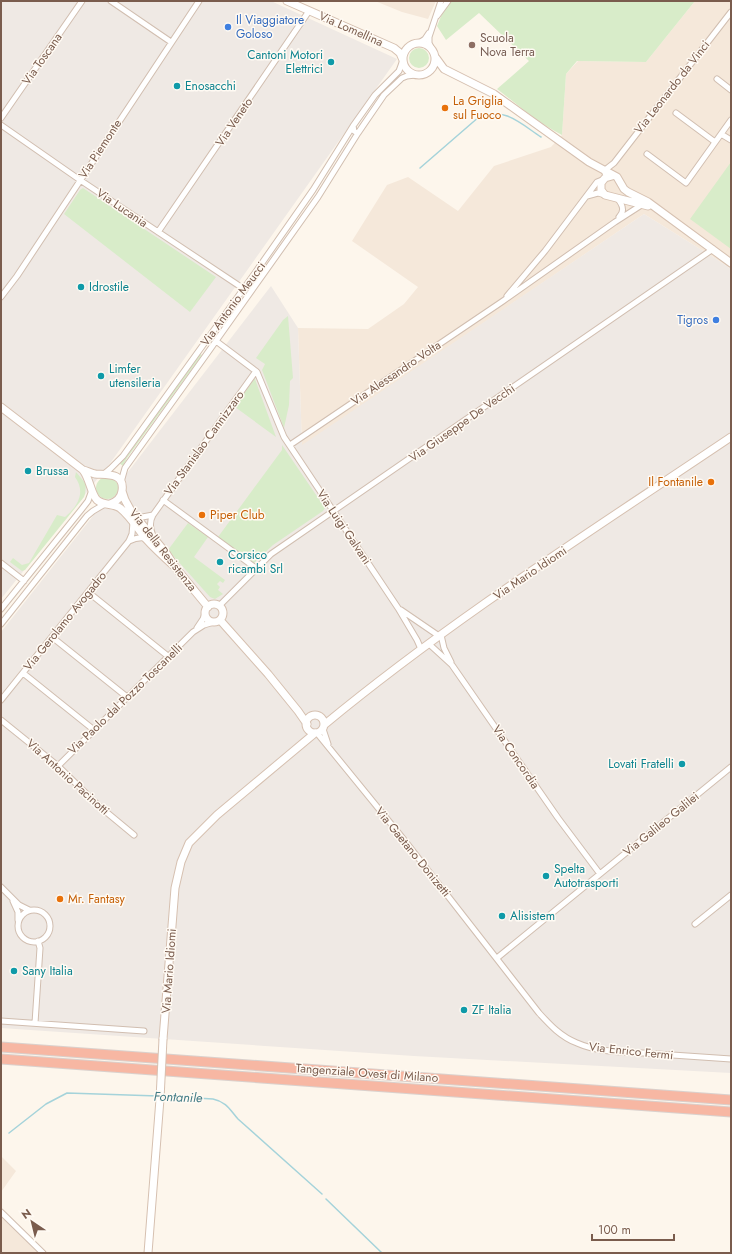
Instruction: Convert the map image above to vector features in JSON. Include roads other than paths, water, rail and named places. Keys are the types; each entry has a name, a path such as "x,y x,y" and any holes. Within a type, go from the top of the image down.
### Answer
{"highway":[{"name":"Tangenziale Ovest di Milano","path":"1,1047 731,1100"},
{"name":"Tangenziale Ovest di Milano","path":"1,1059 731,1112"}],"street":[{"name":"Via Toscana","path":"1,118 82,1"},
{"path":"111,1 172,42"},
{"name":"Via Piemonte","path":"1,297 17,276 199,1"},
{"name":"Via Lomellina","path":"287,1 394,48 400,53 403,60"},
{"path":"440,1 430,32 429,41 436,58 444,70 494,94 589,162 607,177 620,181 628,192 648,202 654,208 731,263"},
{"path":"433,22 448,1"},
{"name":"Via Veneto","path":"158,232 309,11"},
{"name":"Via Leonardo da Vinci","path":"607,177 614,163 731,12"},
{"path":"430,32 419,43 410,46 405,51 403,60 404,66 415,75 425,75 429,72 444,70"},
{"path":"419,43 425,44 432,49"},
{"name":"Via Lomellina","path":"394,48 410,46"},
{"path":"429,72 436,58"},
{"name":"Via Antonio Meucci","path":"104,474 123,456 244,289 313,190 353,126 375,95 399,71 403,60"},
{"name":"Via Antonio Meucci","path":"121,482 125,468 318,197 384,95 402,78 415,75"},
{"path":"717,80 731,90"},
{"path":"676,113 715,142"},
{"path":"647,154 686,183 731,120"},
{"name":"Via Lucania","path":"1,125 80,180 244,289"},
{"path":"353,126 354,131 358,133"},
{"path":"721,134 731,140"},
{"path":"614,163 612,170 601,187 603,193 621,202 623,210 622,214 615,222"},
{"name":"Via Alessandro Volta","path":"502,301 545,251 597,182 607,177"},
{"path":"612,197 619,194 622,185"},
{"path":"586,196 598,193 654,208"},
{"name":"Via Alessandro Volta","path":"290,445 643,204"},
{"name":"Via Giuseppe De Vecchi","path":"219,606 271,554 713,249"},
{"path":"216,341 256,371"},
{"name":"Via Luigi Galvani","path":"256,371 258,372 284,437 398,608 417,640 421,650"},
{"name":"Via Stanislao Cannizzaro","path":"153,515 256,371"},
{"path":"1,407 82,470 88,478 97,500 120,509 135,521 146,538 161,555 175,567"},
{"name":"Via Mario Idiomi","path":"148,1253 175,888 180,862 189,843 217,815 320,728 389,673 487,602 731,437"},
{"path":"1,624 88,516 93,511 119,499 122,491 121,482 116,476 109,474 94,474 82,470"},
{"path":"1,609 88,501 93,484 96,479 104,474"},
{"name":"Via della Resistenza","path":"122,491 135,521 166,553 207,610"},
{"path":"163,500 257,569"},
{"path":"135,521 153,515"},
{"path":"153,515 150,526 155,540"},
{"name":"Via Gerolamo Avogadro","path":"1,700 129,541 135,521"},
{"path":"129,541 141,537 146,538"},
{"path":"1,563 24,580"},
{"path":"88,592 169,657"},
{"path":"217,621 223,614 219,606 214,605 207,610 207,619 217,621 268,674 298,711 311,732 320,728 318,716 313,716 298,711"},
{"name":"Via Luigi Galvani","path":"398,608 440,636"},
{"name":"Via Paolo dal Pozzo Toscanelli","path":"194,632 207,610"},
{"name":"Via Paolo dal Pozzo Toscanelli","path":"58,766 194,632 204,625 217,621"},
{"path":"440,636 452,665"},
{"path":"52,637 127,697"},
{"name":"Via Concordia","path":"429,644 452,665 558,818 600,874"},
{"path":"22,673 94,730"},
{"path":"304,742 308,719 313,716"},
{"name":"Via Antonio Pacinotti","path":"1,720 58,766 99,806 134,835"},
{"name":"Via Gaetano Donizetti","path":"320,728 329,746 497,958"},
{"name":"Via Galileo Galilei","path":"497,958 731,767"},
{"path":"1,887 18,905 29,910 37,910 47,916 50,923 49,931 44,938 38,941 28,941 20,935 17,926 18,912 11,898"},
{"path":"695,924 731,895"},
{"path":"18,921 22,914 29,910"},
{"path":"35,1023 40,948 38,941"},
{"name":"Via Enrico Fermi","path":"497,958 539,1013 552,1027 576,1043 588,1048 609,1051 731,1059"},
{"path":"1,1020 144,1031"},
{"path":"1,1212 43,1253"}],"waterway":[{"path":"420,168 480,116 489,114 505,115 520,122 541,137"},
{"name":"Fontanile","path":"9,1133 46,1104 67,1093 158,1096"},
{"name":"Fontanile","path":"162,1096 213,1099 222,1102 238,1119 322,1194"},
{"path":"326,1199 382,1253"}],"place":[{"name":"Il Viaggiatore Goloso","path":"228,27"},
{"name":"Scuola Nova Terra","path":"472,45"},
{"name":"Cantoni Motori Elettrici","path":"331,62"},
{"name":"Enosacchi","path":"177,86"},
{"name":"La Griglia sul Fuoco","path":"445,108"},
{"name":"Idrostile","path":"81,287"},
{"name":"Tigros","path":"716,320"},
{"name":"Limfer utensileria","path":"101,376"},
{"name":"Brussa","path":"28,471"},
{"name":"Il Fontanile","path":"711,482"},
{"name":"Piper Club","path":"202,515"},
{"name":"Corsico ricambi Srl","path":"220,562"},
{"name":"Lovati Fratelli","path":"682,764"},
{"name":"Spelta Autotrasporti","path":"546,876"},
{"name":"Mr. Fantasy","path":"60,899"},
{"name":"Alisistem","path":"502,916"},
{"name":"Sany Italia","path":"14,971"},
{"name":"ZF Italia","path":"464,1010"}]}
